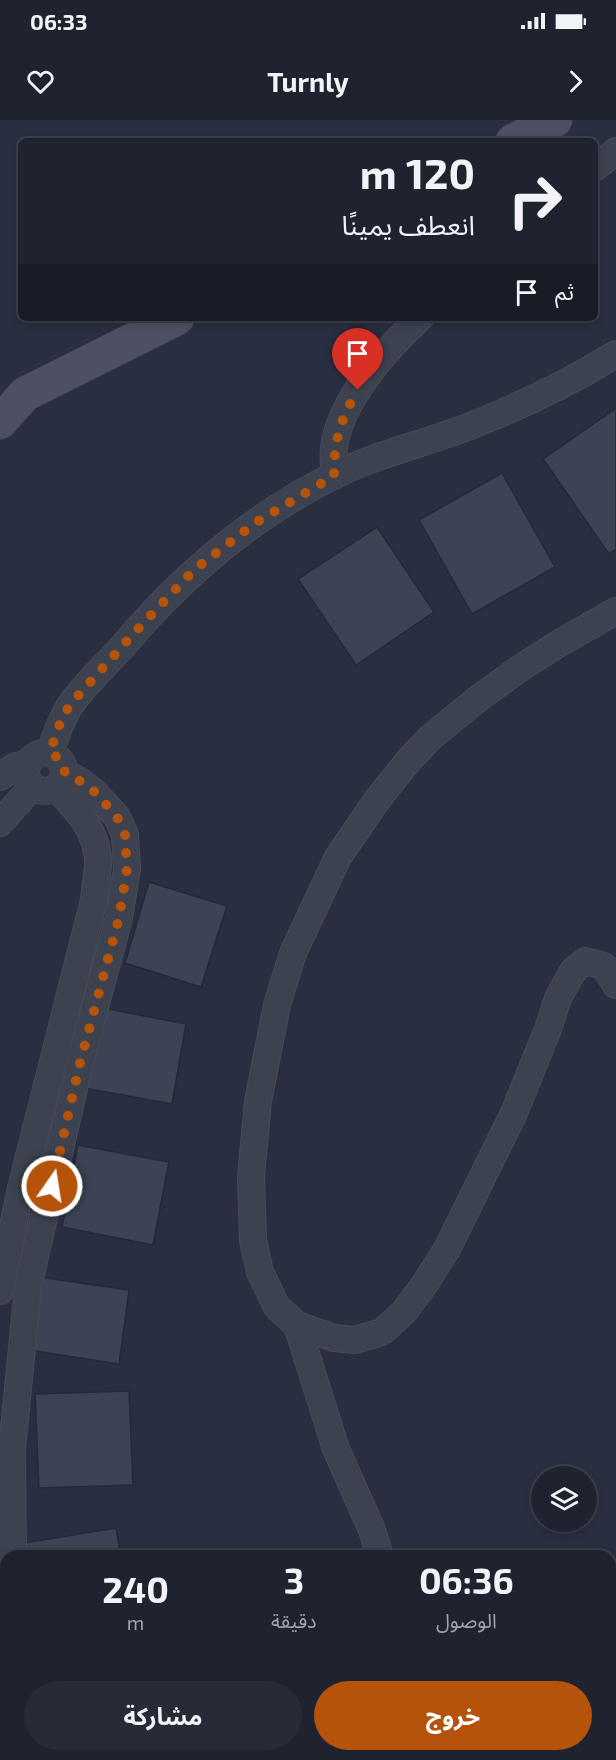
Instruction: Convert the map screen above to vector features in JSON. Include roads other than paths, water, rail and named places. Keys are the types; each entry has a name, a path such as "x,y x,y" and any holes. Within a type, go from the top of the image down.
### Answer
{"main road":[{"path":"519,138 555,120"},
{"path":"0,422 13,401 171,321"}],"street":[{"path":"598,165 616,151"},
{"path":"334,476 334,446 351,402 366,377 385,353 417,321"},
{"path":"0,823 46,773 58,728 69,706 194,570 255,523 334,476 466,428 586,372 616,354"},
{"path":"616,611 519,669 439,730 409,759 377,800 338,857 293,953 277,1005 258,1101 252,1176 253,1240 260,1272 277,1307 297,1325 334,1338 355,1340 382,1332 404,1312 447,1249 477,1190 514,1113 558,998 573,971 585,961 604,966 616,985"},
{"path":"0,777 14,767 80,781 95,792 117,817 125,835 127,869 119,918 80,1063 28,1287 12,1449 13,1550"},
{"path":"0,1291 20,1192 92,910 98,860 94,840 85,822 46,773"},
{"path":"38,1124 66,1126"},
{"path":"297,1325 336,1449 372,1530 378,1550"}]}
